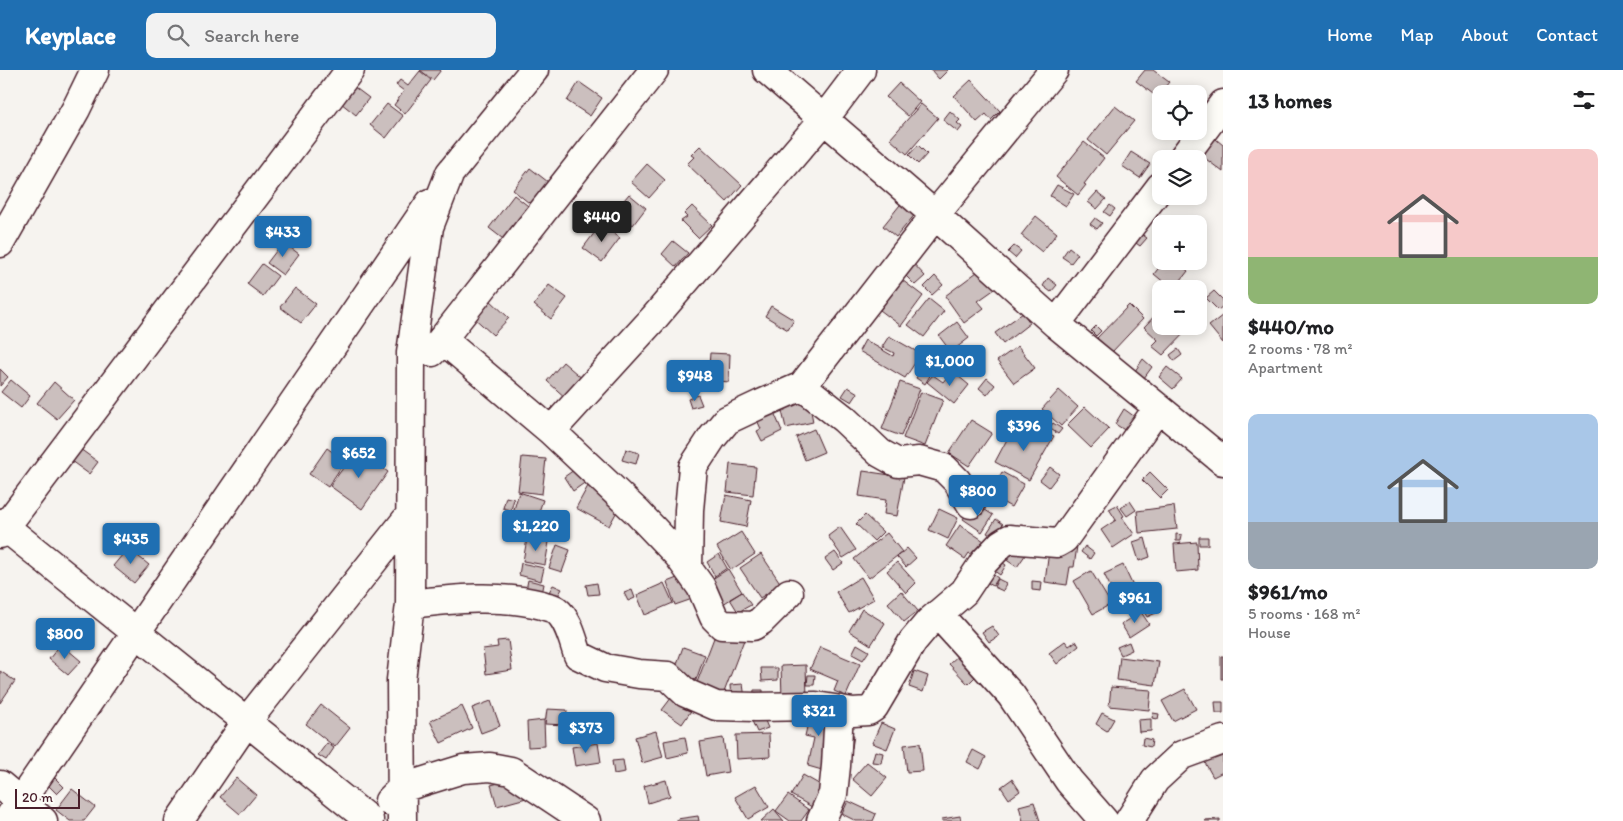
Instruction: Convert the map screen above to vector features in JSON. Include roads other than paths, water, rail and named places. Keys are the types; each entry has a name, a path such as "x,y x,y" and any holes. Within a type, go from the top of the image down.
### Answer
{"street":[{"path":"0,243 96,70"},
{"path":"350,70 2,528 136,632 369,820 402,788 463,769 490,767 511,771 586,821"},
{"path":"43,821 9,802 136,632 450,173 534,70"},
{"path":"411,379 654,70"},
{"path":"767,70 935,215 1056,324 1223,461"},
{"path":"551,431 654,318 824,119 861,70"},
{"path":"688,569 689,510 693,467 712,438 727,420 802,386 935,215 1054,70"},
{"path":"1189,150 1223,104"},
{"path":"402,821 400,680 410,604 411,353 429,227 450,173"},
{"path":"1056,324 1152,198"},
{"path":"442,339 551,431 637,512 678,555 701,588 714,617 722,625 753,626 762,621 789,593"},
{"path":"802,386 844,419 880,453 898,463 919,461 944,468 957,481 971,504"},
{"path":"410,604 454,599 498,599 532,603 555,609 566,623 578,655 605,668 640,674 668,676 686,692 716,706 816,706 853,712 868,712 874,707 913,641 938,614 964,592 984,562 1001,544 1009,539 1057,543 1064,539 1158,408"},
{"path":"179,821 247,721 410,515"},
{"path":"938,614 1011,695 1069,781 1104,821"},
{"path":"820,821 833,794 839,710"},
{"path":"1129,821 1155,780 1182,755 1223,740"}]}
